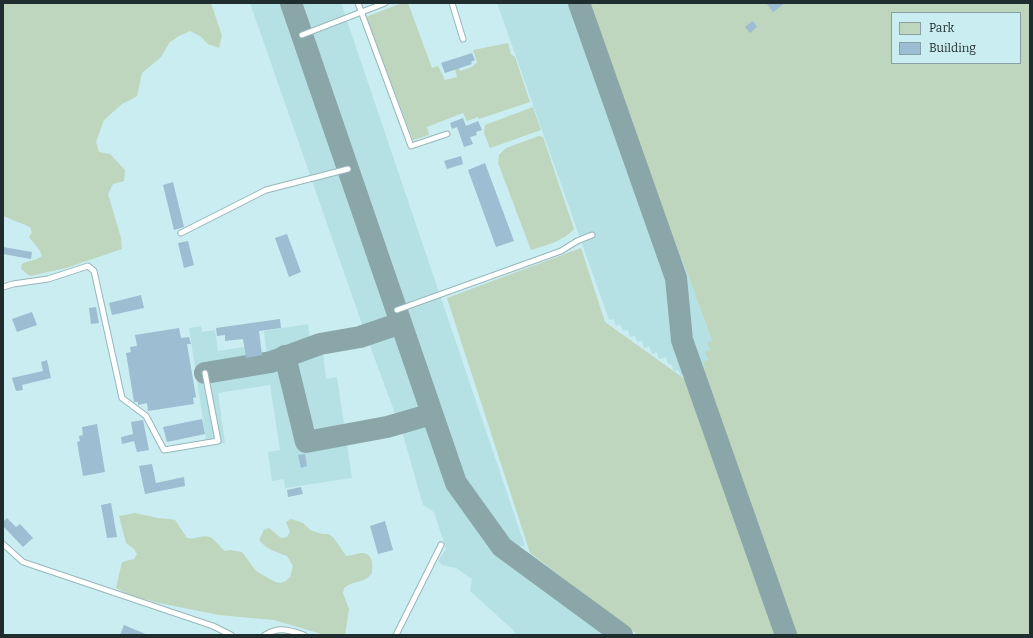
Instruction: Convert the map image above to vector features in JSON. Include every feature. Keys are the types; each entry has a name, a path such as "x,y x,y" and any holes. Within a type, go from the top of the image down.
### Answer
{"lane":[{"path":"358,3 411,146 447,134"},
{"path":"302,35 385,3"},
{"path":"452,3 463,39"},
{"path":"180,233 266,190 348,169"},
{"path":"396,310 554,254 592,235"},
{"path":"3,287 13,284 48,279 88,266 94,271 122,398 146,416 164,450 218,441 205,374"},
{"path":"3,544 23,562 213,626 231,635"},
{"path":"396,635 441,545"},
{"path":"265,635 273,630 288,630 304,635"}],"shaded area":[{"path":"250,3 341,3 525,546 502,547 622,635 516,635 512,629 470,591 472,579 456,568 442,565 438,561 446,549 434,512 423,505 403,435 363,327"},
{"path":"497,3 585,3 675,259 682,257 712,342 705,368 681,376 678,370 674,371 671,364 668,364 666,357 659,359 657,352 652,354 649,346 644,348 642,341 637,342 635,336 630,337 628,330 623,331 620,324 616,326 614,319 609,320"},
{"path":"308,324 310,337 321,335 326,379 337,377 352,478 285,488 284,479 272,481 268,452 280,450 270,385 218,393 225,443 207,446 189,328 201,326 202,332 215,330 218,351 244,347 246,359 267,356 264,331"}],"green space":[{"path":"3,3 211,3 222,36 219,48 208,44 200,36 190,31 170,42 161,57 142,73 137,96 122,104 104,120 96,142 99,152 110,154 125,170 124,181 113,184 108,194 121,238 122,249 66,268 30,276 21,269 22,264 42,256 29,237 32,232 30,227 3,216"},
{"path":"402,3 408,3 432,68 438,66 445,80 457,77 453,61 457,61 460,71 472,67 477,62 473,50 508,43 511,54 515,57 530,102 479,119 478,117 467,121 463,113 427,127 429,135 413,140 366,17"},
{"path":"585,3 1030,3 1030,635 796,635 701,369 705,368 703,361 708,360 705,352 710,350 707,343 712,341 682,258 675,260"},
{"path":"533,107 541,130 490,148 484,133 485,125"},
{"path":"539,136 543,137 574,229 560,240 531,250 498,163 499,155 506,148"},
{"path":"581,248 605,322 686,380 776,635 638,635 530,553 447,298"},
{"path":"135,513 175,520 187,538 207,536 214,540 225,551 230,550 242,552 256,571 275,582 281,583 286,581 290,577 293,566 287,556 268,548 259,540 264,530 269,528 281,538 287,537 290,532 286,522 291,519 303,523 310,530 322,534 328,534 333,537 346,556 358,553 368,555 372,560 372,573 369,577 362,581 348,585 344,588 343,593 349,609 345,635 325,635 274,620 219,615 159,603 129,595 116,588 122,562 134,559 137,554 134,549 126,543 119,516"}],"building":[{"path":"766,3 785,3 773,12"},
{"path":"753,21 757,27 750,33 745,27"},
{"path":"472,53 475,60 471,62 472,64 445,73 441,63"},
{"path":"463,118 466,126 478,121 482,130 476,132 477,135 470,137 473,144 464,147 457,127 452,129 450,123"},
{"path":"461,156 463,164 447,169 444,161"},
{"path":"485,163 514,241 496,247 468,170"},
{"path":"173,182 184,227 174,230 163,185"},
{"path":"287,234 301,272 289,277 275,238"},
{"path":"188,241 194,265 184,268 178,243"},
{"path":"3,247 32,252 31,259 3,254"},
{"path":"141,295 144,308 112,315 109,303"},
{"path":"96,307 99,323 91,324 89,308"},
{"path":"32,312 37,325 17,332 12,319"},
{"path":"280,319 281,328 259,331 262,355 246,358 243,339 225,341 225,335 217,336 216,328"},
{"path":"179,328 181,338 189,337 191,344 187,344 196,397 193,398 194,404 148,411 147,403 138,405 138,402 134,402 126,353 131,352 130,347 137,346 135,335"},
{"path":"47,360 51,378 22,385 23,390 16,391 12,378 43,371 41,362"},
{"path":"202,419 205,434 167,442 163,427"},
{"path":"143,420 149,450 137,452 134,441 122,444 121,437 133,434 131,422"},
{"path":"97,424 105,472 83,476 77,442 80,441 79,436 83,435 82,427"},
{"path":"305,454 307,466 301,468 298,455"},
{"path":"152,464 156,483 184,477 185,486 145,494 139,466"},
{"path":"301,487 303,494 288,497 287,490"},
{"path":"111,503 117,537 107,538 101,505"},
{"path":"7,518 16,527 20,524 33,538 23,547 3,526 3,522"},
{"path":"385,521 393,550 378,554 370,526"},
{"path":"124,625 148,635 120,635"}],"taxiway":[{"path":"291,3 456,483 502,547 622,635"},
{"path":"579,3 676,278 682,340 786,635"},
{"path":"205,373 271,362 320,344 360,337 401,323"},
{"path":"285,356 306,442 387,427 432,414"}]}
